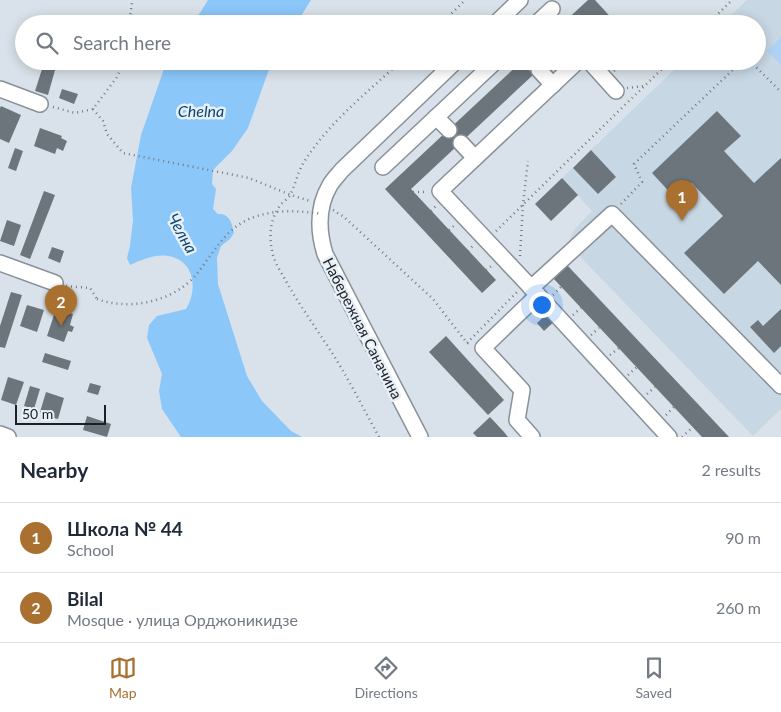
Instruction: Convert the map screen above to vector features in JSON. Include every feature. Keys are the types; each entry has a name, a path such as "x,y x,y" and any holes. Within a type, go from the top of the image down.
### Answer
{"street":[{"path":"504,15 520,0"},
{"path":"546,15 552,9"},
{"name":"Набережная Саначина","path":"420,437 324,254 320,239 319,222 330,186 342,170 447,70"},
{"path":"384,167 486,70"},
{"path":"539,70 553,85"},
{"path":"569,70 440,191 669,437"},
{"path":"597,70 616,90"},
{"path":"0,89 40,104"},
{"path":"436,117 449,130"},
{"path":"461,143 475,158"},
{"path":"532,437 517,420 522,390 483,348 528,286 612,214 781,386"},
{"path":"0,263 55,283"},
{"path":"0,434 8,437"}],"path":[{"path":"130,0 132,3 130,15"},
{"path":"450,15 465,0"},
{"path":"717,15 732,0"},
{"path":"40,104 75,113 93,109 120,70"},
{"path":"379,437 338,364 300,306 275,262 272,252 271,234 272,219 280,206 291,195 303,163 332,126 355,102 391,70"},
{"path":"486,240 661,70"},
{"path":"612,214 642,182 634,164 734,70"},
{"path":"759,70 781,92"},
{"path":"616,90 645,85"},
{"path":"93,109 103,121 106,134 123,153 249,178 322,209 344,216 433,299 467,343 483,348"},
{"path":"467,343 528,286 523,204 528,160"},
{"path":"97,299 93,288 74,287 90,288 97,299 119,305 149,302 165,297 188,283 228,233 243,222 278,211 322,209"},
{"path":"682,437 693,427"}],"shaded area":[{"path":"747,0 781,0 781,409 753,436 568,244 574,230 592,211 562,178 674,70 766,70 766,15 731,15"},
{"path":"781,37 781,65 767,51"}],"water":[{"path":"208,0 311,0 302,15 199,15"},
{"name":"Chelna","path":"164,70 269,70 248,128 232,151 213,170 212,184 216,189 213,209 218,214 228,217 234,233 221,246 217,258 218,284 247,376 262,401 291,431 302,437 181,437 162,409 159,391 162,374 147,338 149,325 157,316 186,309 190,301 193,285 189,270 184,263 177,259 168,256 153,257 130,265 127,258 133,220 131,188 141,135"}],"building":[{"path":"588,0 595,0 609,15 572,15"},
{"path":"42,70 55,70 48,95 35,91"},
{"path":"512,70 538,70 411,189 496,280 482,293 385,189"},
{"path":"62,89 78,94 74,104 59,98"},
{"path":"1,106 21,115 9,143 0,139"},
{"path":"717,111 741,136 724,151 754,183 781,158 781,285 758,261 724,294 684,253 723,216 692,183 675,198 652,173"},
{"path":"40,128 62,136 61,138 67,141 63,151 57,148 55,154 34,146"},
{"path":"15,148 23,151 16,171 8,168"},
{"path":"591,150 616,177 598,194 573,168"},
{"path":"562,178 578,195 551,221 535,204"},
{"path":"44,191 55,195 30,259 20,255"},
{"path":"7,220 21,225 14,246 0,241"},
{"path":"52,247 64,251 60,263 48,258"},
{"path":"567,265 729,437 702,437 553,278"},
{"path":"11,292 22,295 5,348 0,347 0,326"},
{"path":"27,305 44,310 37,332 20,326"},
{"path":"56,309 73,314 70,325 74,327 72,332 68,331 64,342 47,336"},
{"path":"781,309 781,346 774,353 750,327 758,320 763,326"},
{"path":"550,311 557,319 544,331 537,323"},
{"path":"446,336 504,400 488,415 429,352"},
{"path":"45,353 71,361 68,370 42,362"},
{"path":"8,377 24,382 16,405 1,400"},
{"path":"90,383 101,386 98,395 87,392"},
{"path":"30,386 40,389 34,409 24,406"},
{"path":"46,392 64,398 58,419 40,412"},
{"path":"87,416 111,424 107,437 83,430"},
{"path":"490,417 508,437 477,437 473,433"}],"place":[{"name":"Школа № 44","path":"682,221"},
{"name":"Bilal","path":"61,326"}],"water label":[{"name":"Челна","path":"183,233"}]}
